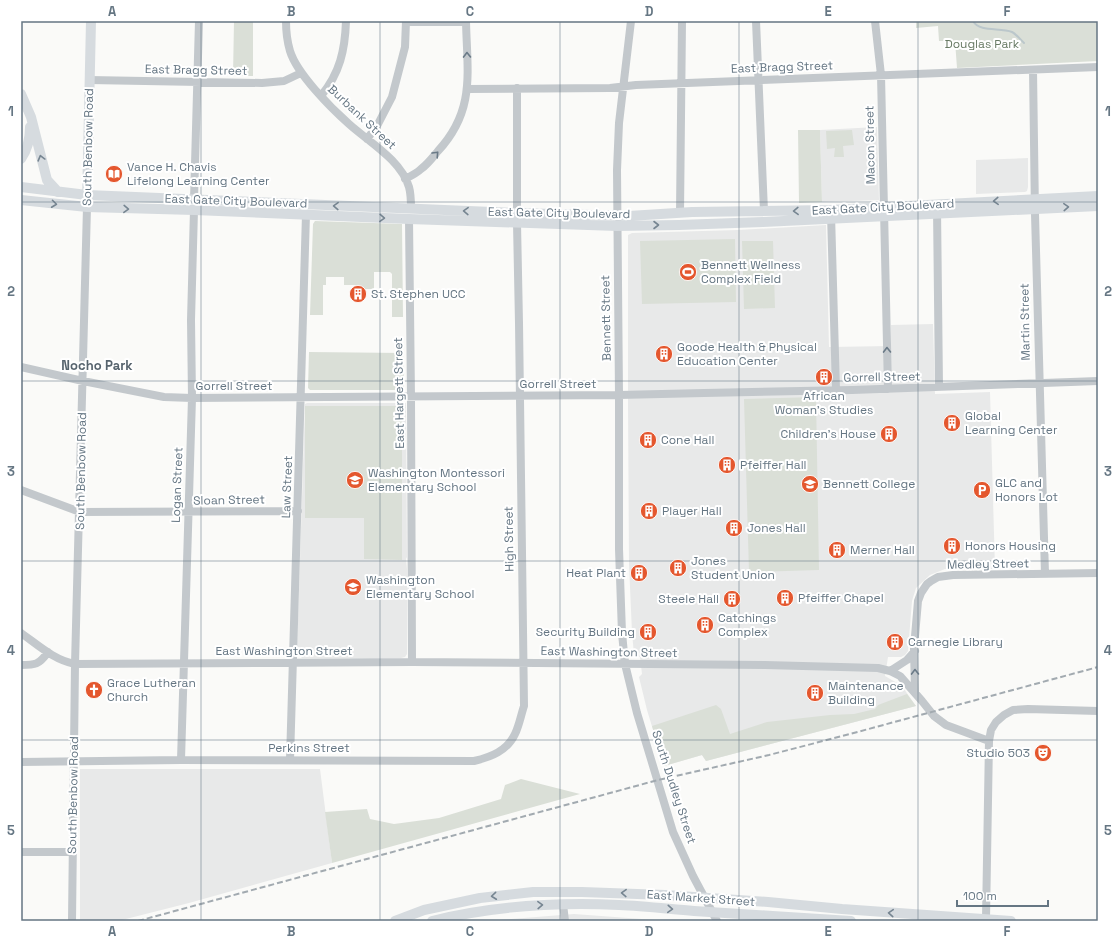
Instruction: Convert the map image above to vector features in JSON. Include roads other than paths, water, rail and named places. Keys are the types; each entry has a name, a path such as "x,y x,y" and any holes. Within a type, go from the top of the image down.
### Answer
{"main road":[{"name":"South Benbow Road","path":"87,207 91,21"},
{"path":"21,94 31,117 47,180 58,192"},
{"path":"21,159 30,139 31,117"},
{"name":"East Gate City Boulevard","path":"21,187 88,195 194,200 410,214 617,220 679,225 831,214 1035,204 1098,196"},
{"name":"East Gate City Boulevard","path":"21,200 87,207 306,214 410,214"},
{"name":"East Gate City Boulevard","path":"1035,204 1098,206"},
{"name":"East Gate City Boulevard","path":"617,220 680,213 764,211 831,214"},
{"name":"East Market Street","path":"395,921 424,910 480,898 533,892 589,892 665,895 1011,921"},
{"name":"East Market Street","path":"432,921 458,915 514,906 563,904 620,905 715,916 851,921"},
{"path":"851,921 864,916 867,911"},
{"path":"912,921 921,915"}],"street":[{"path":"194,200 199,21"},
{"name":"Burbank Street","path":"286,21 286,33 290,52 301,73 348,124 396,165 406,179 410,193 410,214"},
{"path":"321,96 329,87 335,76 341,58 346,21"},
{"name":"Bennett Street","path":"625,664 622,633 619,549 617,148 631,21"},
{"path":"680,213 680,84 682,21"},
{"path":"756,21 764,211"},
{"name":"Macon Street","path":"875,21 881,75 888,389"},
{"path":"367,139 377,126 392,97 405,47 406,22 466,22 467,89 465,104 461,116 455,129 443,146 421,169 406,179"},
{"name":"East Bragg Street","path":"467,89 610,88 636,85 1098,67"},
{"name":"Martin Street","path":"1032,70 1045,574"},
{"name":"East Bragg Street","path":"89,80 275,82 284,81 301,73"},
{"name":"High Street","path":"517,88 517,218 520,323 523,663"},
{"name":"South Benbow Road","path":"72,921 76,664 87,207"},
{"path":"937,209 939,387"},
{"name":"Logan Street","path":"181,760 192,398 191,320 194,210"},
{"name":"Law Street","path":"290,760 306,214"},
{"name":"East Hargett Street","path":"410,214 412,662"},
{"path":"831,214 836,390"},
{"name":"Gorrell Street","path":"21,366 82,381 164,397 192,398 619,395 888,389 1098,381"},
{"name":"Sloan Street","path":"21,490 80,512 188,513 298,511"},
{"name":"Medley Street","path":"915,693 915,652 918,601 921,593 931,581 954,575 1098,573"},
{"path":"21,633 48,652 66,662 76,664"},
{"path":"21,665 32,665 38,663 48,652"},
{"path":"890,671 907,660 915,652"},
{"name":"East Washington Street","path":"76,664 412,662 878,668 890,671 900,676 934,716 946,725 989,741"},
{"name":"Perkins Street","path":"21,762 181,760 474,761 488,758 498,753 508,744 515,734 524,706 523,663"},
{"name":"South Dudley Street","path":"625,664 637,713 674,832 693,876 715,916"},
{"path":"986,919 989,741 991,730 996,722 1013,710 1098,711"},
{"path":"21,852 73,852"},
{"path":"563,904 565,921"}],"waterway":[{"path":"973,21 980,27 1012,32 1024,43"}],"railway":[{"path":"138,921 658,780 769,755 1098,667"}],"place":[{"name":"Vance H. Chavis Lifelong Learning Center","path":"114,174"},
{"name":"Bennett Wellness Complex Field","path":"688,272"},
{"name":"St. Stephen UCC","path":"358,294"},
{"name":"Goode Health & Physical Education Center","path":"664,354"},
{"name":"African Woman's Studies","path":"824,377"},
{"name":"Global Learning Center","path":"952,423"},
{"name":"Children's House","path":"889,434"},
{"name":"Cone Hall","path":"648,440"},
{"name":"Pfeiffer Hall","path":"727,465"},
{"name":"Washington Montessori Elementary School","path":"355,480"},
{"name":"Bennett College","path":"810,484"},
{"name":"GLC and Honors Lot","path":"982,490"},
{"name":"Player Hall","path":"649,511"},
{"name":"Jones Hall","path":"734,528"},
{"name":"Honors Housing","path":"952,546"},
{"name":"Merner Hall","path":"837,550"},
{"name":"Jones Student Union","path":"678,568"},
{"name":"Heat Plant","path":"639,573"},
{"name":"Washington Elementary School","path":"353,587"},
{"name":"Pfeiffer Chapel","path":"785,598"},
{"name":"Steele Hall","path":"732,599"},
{"name":"Catchings Complex","path":"705,625"},
{"name":"Security Building","path":"648,632"},
{"name":"Carnegie Library","path":"895,642"},
{"name":"Grace Lutheran Church","path":"94,690"},
{"name":"Maintenance Building","path":"815,693"},
{"name":"Studio 503","path":"1043,753"}],"district":[{"name":"Nocho Park","path":"97,365"}],"park label":[{"name":"Douglas Park","path":"982,44"}]}
